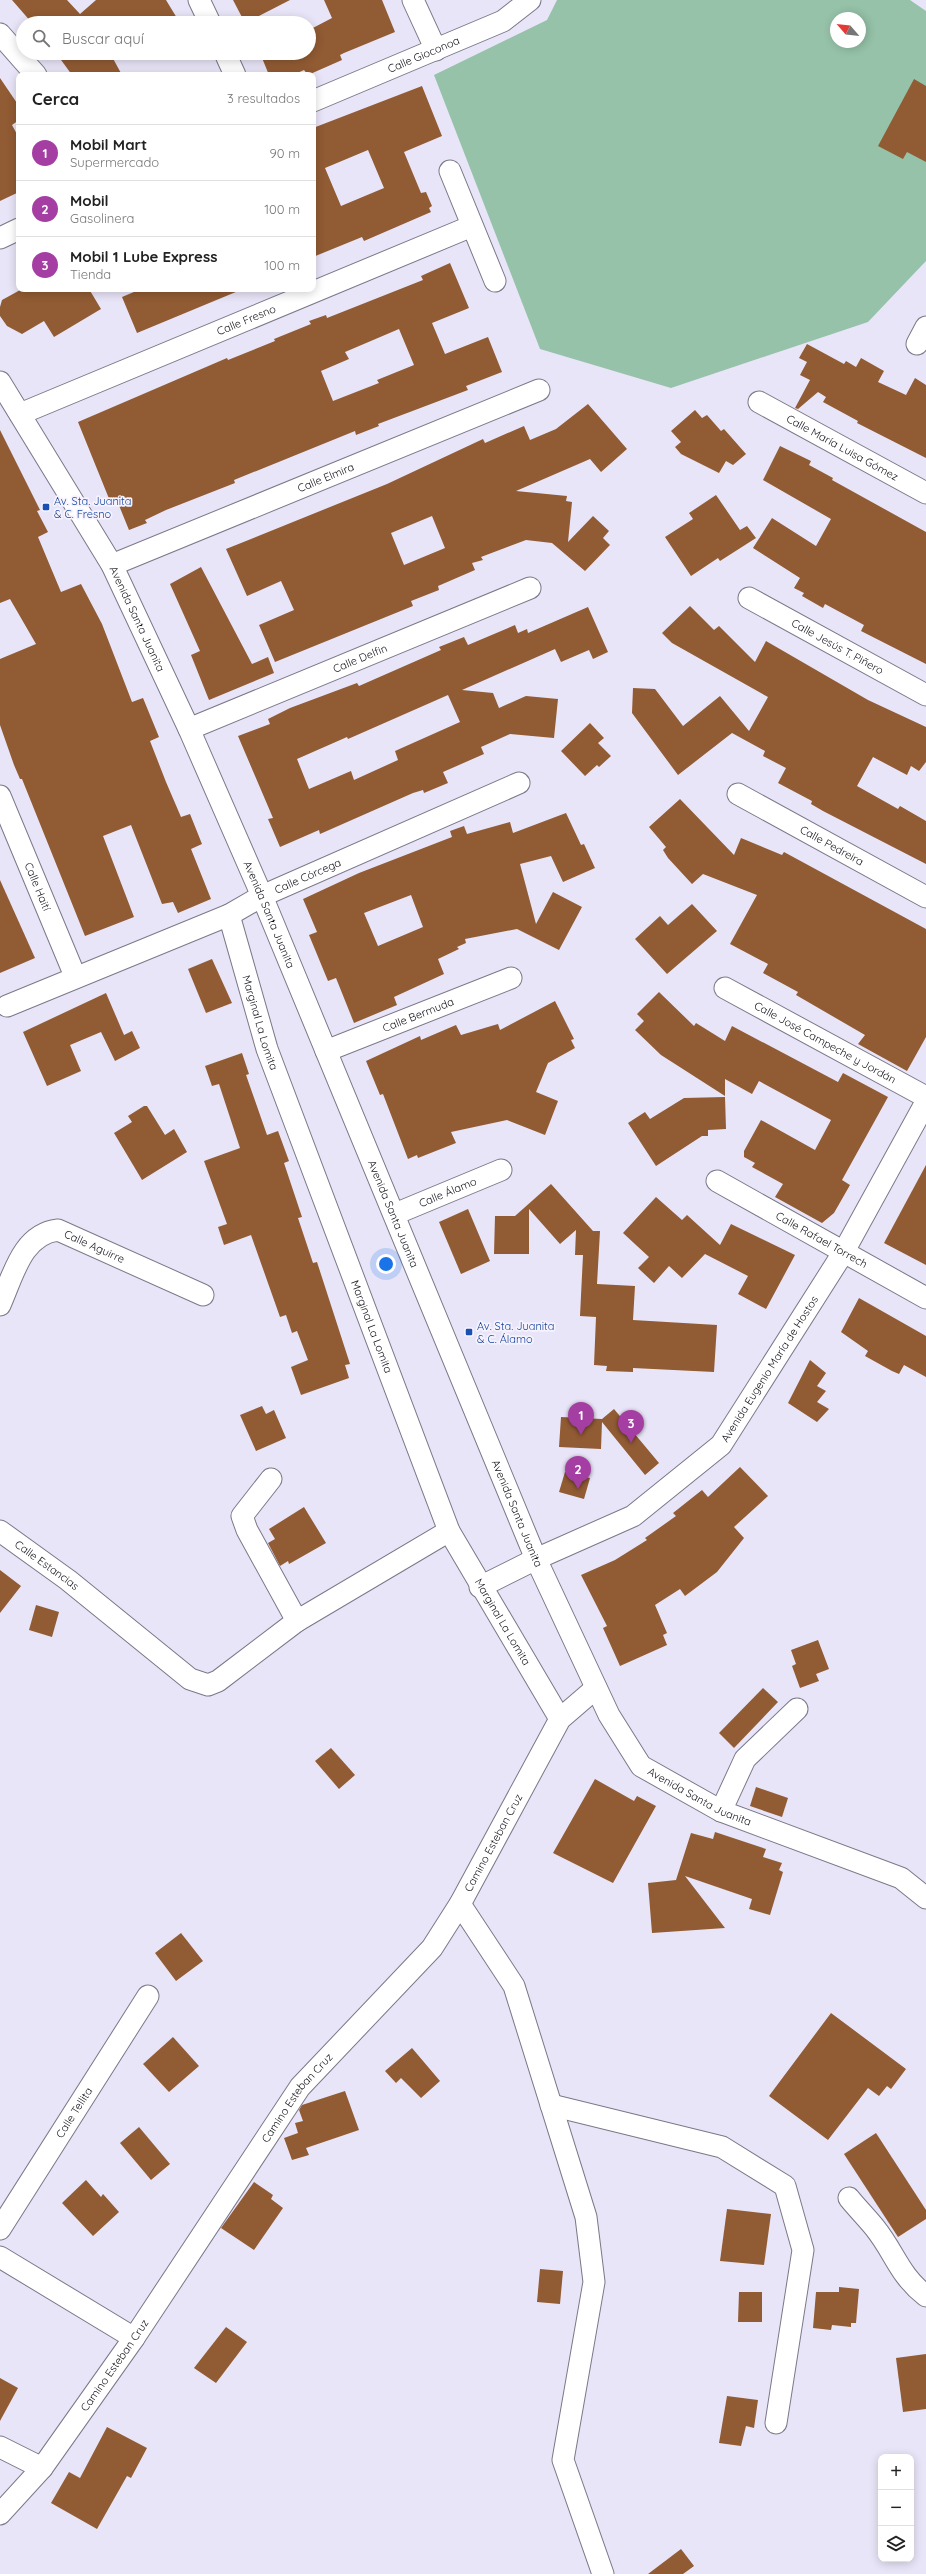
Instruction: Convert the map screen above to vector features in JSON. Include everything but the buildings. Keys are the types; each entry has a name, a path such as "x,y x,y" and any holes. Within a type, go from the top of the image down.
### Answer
{"street":[{"path":"199,0 207,16"},
{"path":"413,0 436,50"},
{"name":"Calle Gioconoa","path":"316,100 503,22 530,0"},
{"path":"0,34 16,52"},
{"path":"23,60 33,72"},
{"path":"228,60 234,72"},
{"path":"450,171 495,281"},
{"name":"Calle Fresno","path":"316,291 472,226"},
{"path":"0,238 16,230"},
{"name":"Calle Fresno","path":"20,414 313,292"},
{"name":"Avenida Santa Juanita","path":"0,382 112,566 189,729 262,896 395,1214 536,1559 609,1715 641,1766 721,1811 901,1878 926,1898"},
{"name":"Calle Elmira","path":"112,566 539,390"},
{"name":"Calle María Luisa Gómez","path":"759,402 926,493"},
{"name":"Calle Delfin","path":"189,729 530,588"},
{"name":"Calle Jesús T. Piñero","path":"749,598 926,695"},
{"name":"Calle Córcega","path":"7,1006 75,976 229,915 262,896 519,783"},
{"name":"Calle Pedreira","path":"738,794 926,897"},
{"name":"Calle Haití","path":"0,796 75,976"},
{"name":"Marginal La Lomita","path":"229,915 267,1049 449,1531 480,1587 560,1719"},
{"name":"Calle Bermuda","path":"326,1051 511,978"},
{"name":"Calle José Campeche y Jordán","path":"724,988 926,1097"},
{"name":"Avenida Eugenio María de Hostos","path":"480,1587 536,1559 633,1516 721,1445 844,1253 926,1102"},
{"name":"Calle Álamo","path":"395,1214 501,1170"},
{"name":"Calle Rafael Torrech","path":"717,1181 926,1298"},
{"name":"Calle Aguirre","path":"0,1305 26,1247 36,1237 46,1231 58,1230 202,1295"},
{"path":"271,1480 242,1516 247,1530 297,1621 449,1531"},
{"name":"Calle Estancias","path":"0,1531 93,1600 190,1679 200,1684 208,1685 218,1681 297,1621"},
{"name":"Camino Esteban Cruz","path":"0,2514 42,2468 134,2338 300,2087 432,1948 460,1904 560,1719 596,1688"},
{"path":"721,1811 745,1759 797,1709"},
{"path":"460,1904 514,1986 586,2217 594,2282 563,2460 603,2574"},
{"name":"Calle Tellita","path":"0,2230 148,1996"},
{"path":"551,2105 722,2147 785,2186 804,2250 776,2423"},
{"path":"848,2198 876,2229 900,2271 913,2286 926,2296"},
{"path":"0,2257 134,2338"},
{"path":"0,2447 42,2468"}],"green space":[{"path":"557,0 910,0 926,11 926,261 868,322 671,388 540,349 434,75 547,20"}],"place":[{"name":"Av. Sta. Juanita & C. Fresno","path":"46,507"},
{"name":"Av. Sta. Juanita & C. Álamo","path":"469,1332"},
{"name":"Mobil Mart","path":"581,1435"},
{"name":"Mobil 1 Lube Express","path":"631,1443"},
{"name":"Mobil","path":"578,1489"}]}
